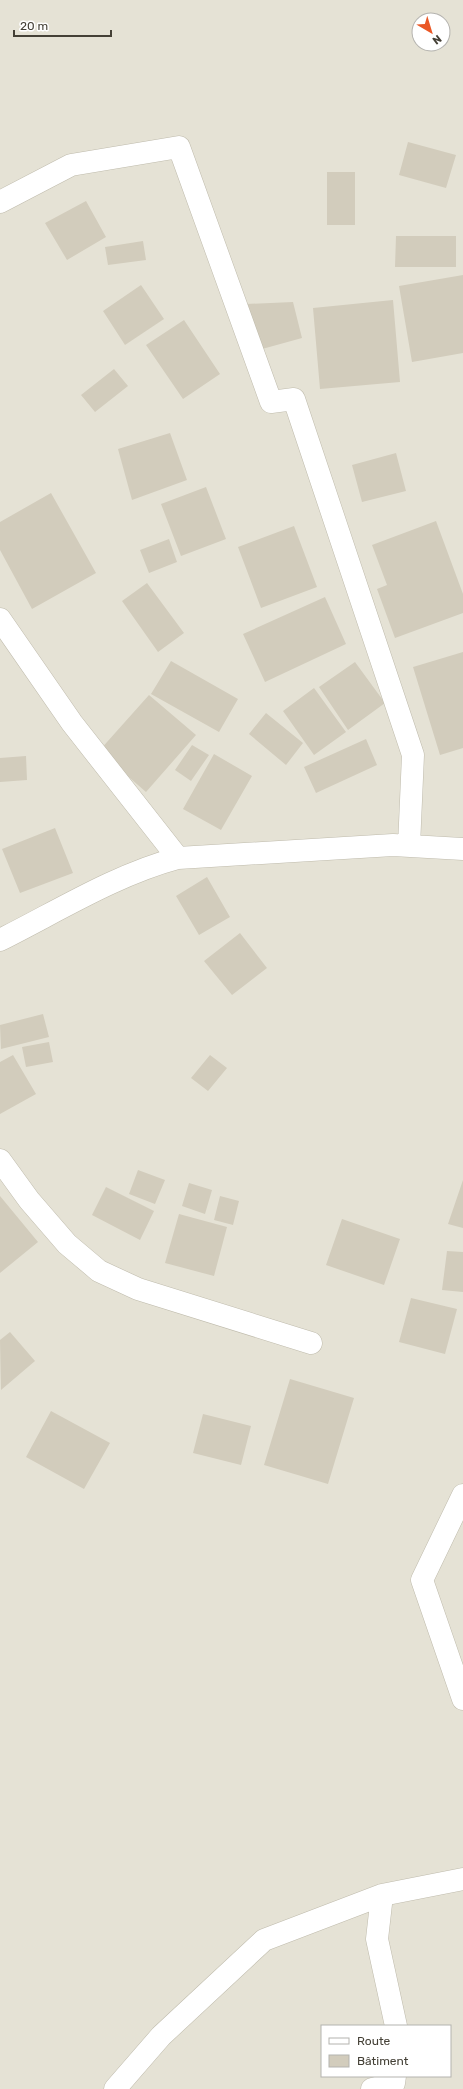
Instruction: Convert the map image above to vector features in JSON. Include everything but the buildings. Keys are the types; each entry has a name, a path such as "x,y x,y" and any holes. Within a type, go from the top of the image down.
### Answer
{"street":[{"path":"0,202 71,165 179,147 271,402 294,399 413,755 409,846"},
{"path":"0,619 72,723 178,858"},
{"path":"0,940 126,876 153,865 178,858 393,845 463,849"},
{"path":"0,1160 29,1200 67,1244 99,1271 138,1289 311,1343"},
{"path":"463,1495 422,1580 463,1699"},
{"path":"115,2089 161,2036 264,1940 382,1896 463,1879"},
{"path":"382,1896 377,1939 396,2025"},
{"path":"372,2089 394,2083 395,2077"}],"shaded area":[{"path":"0,0 463,0 463,2089 0,2089"}]}
